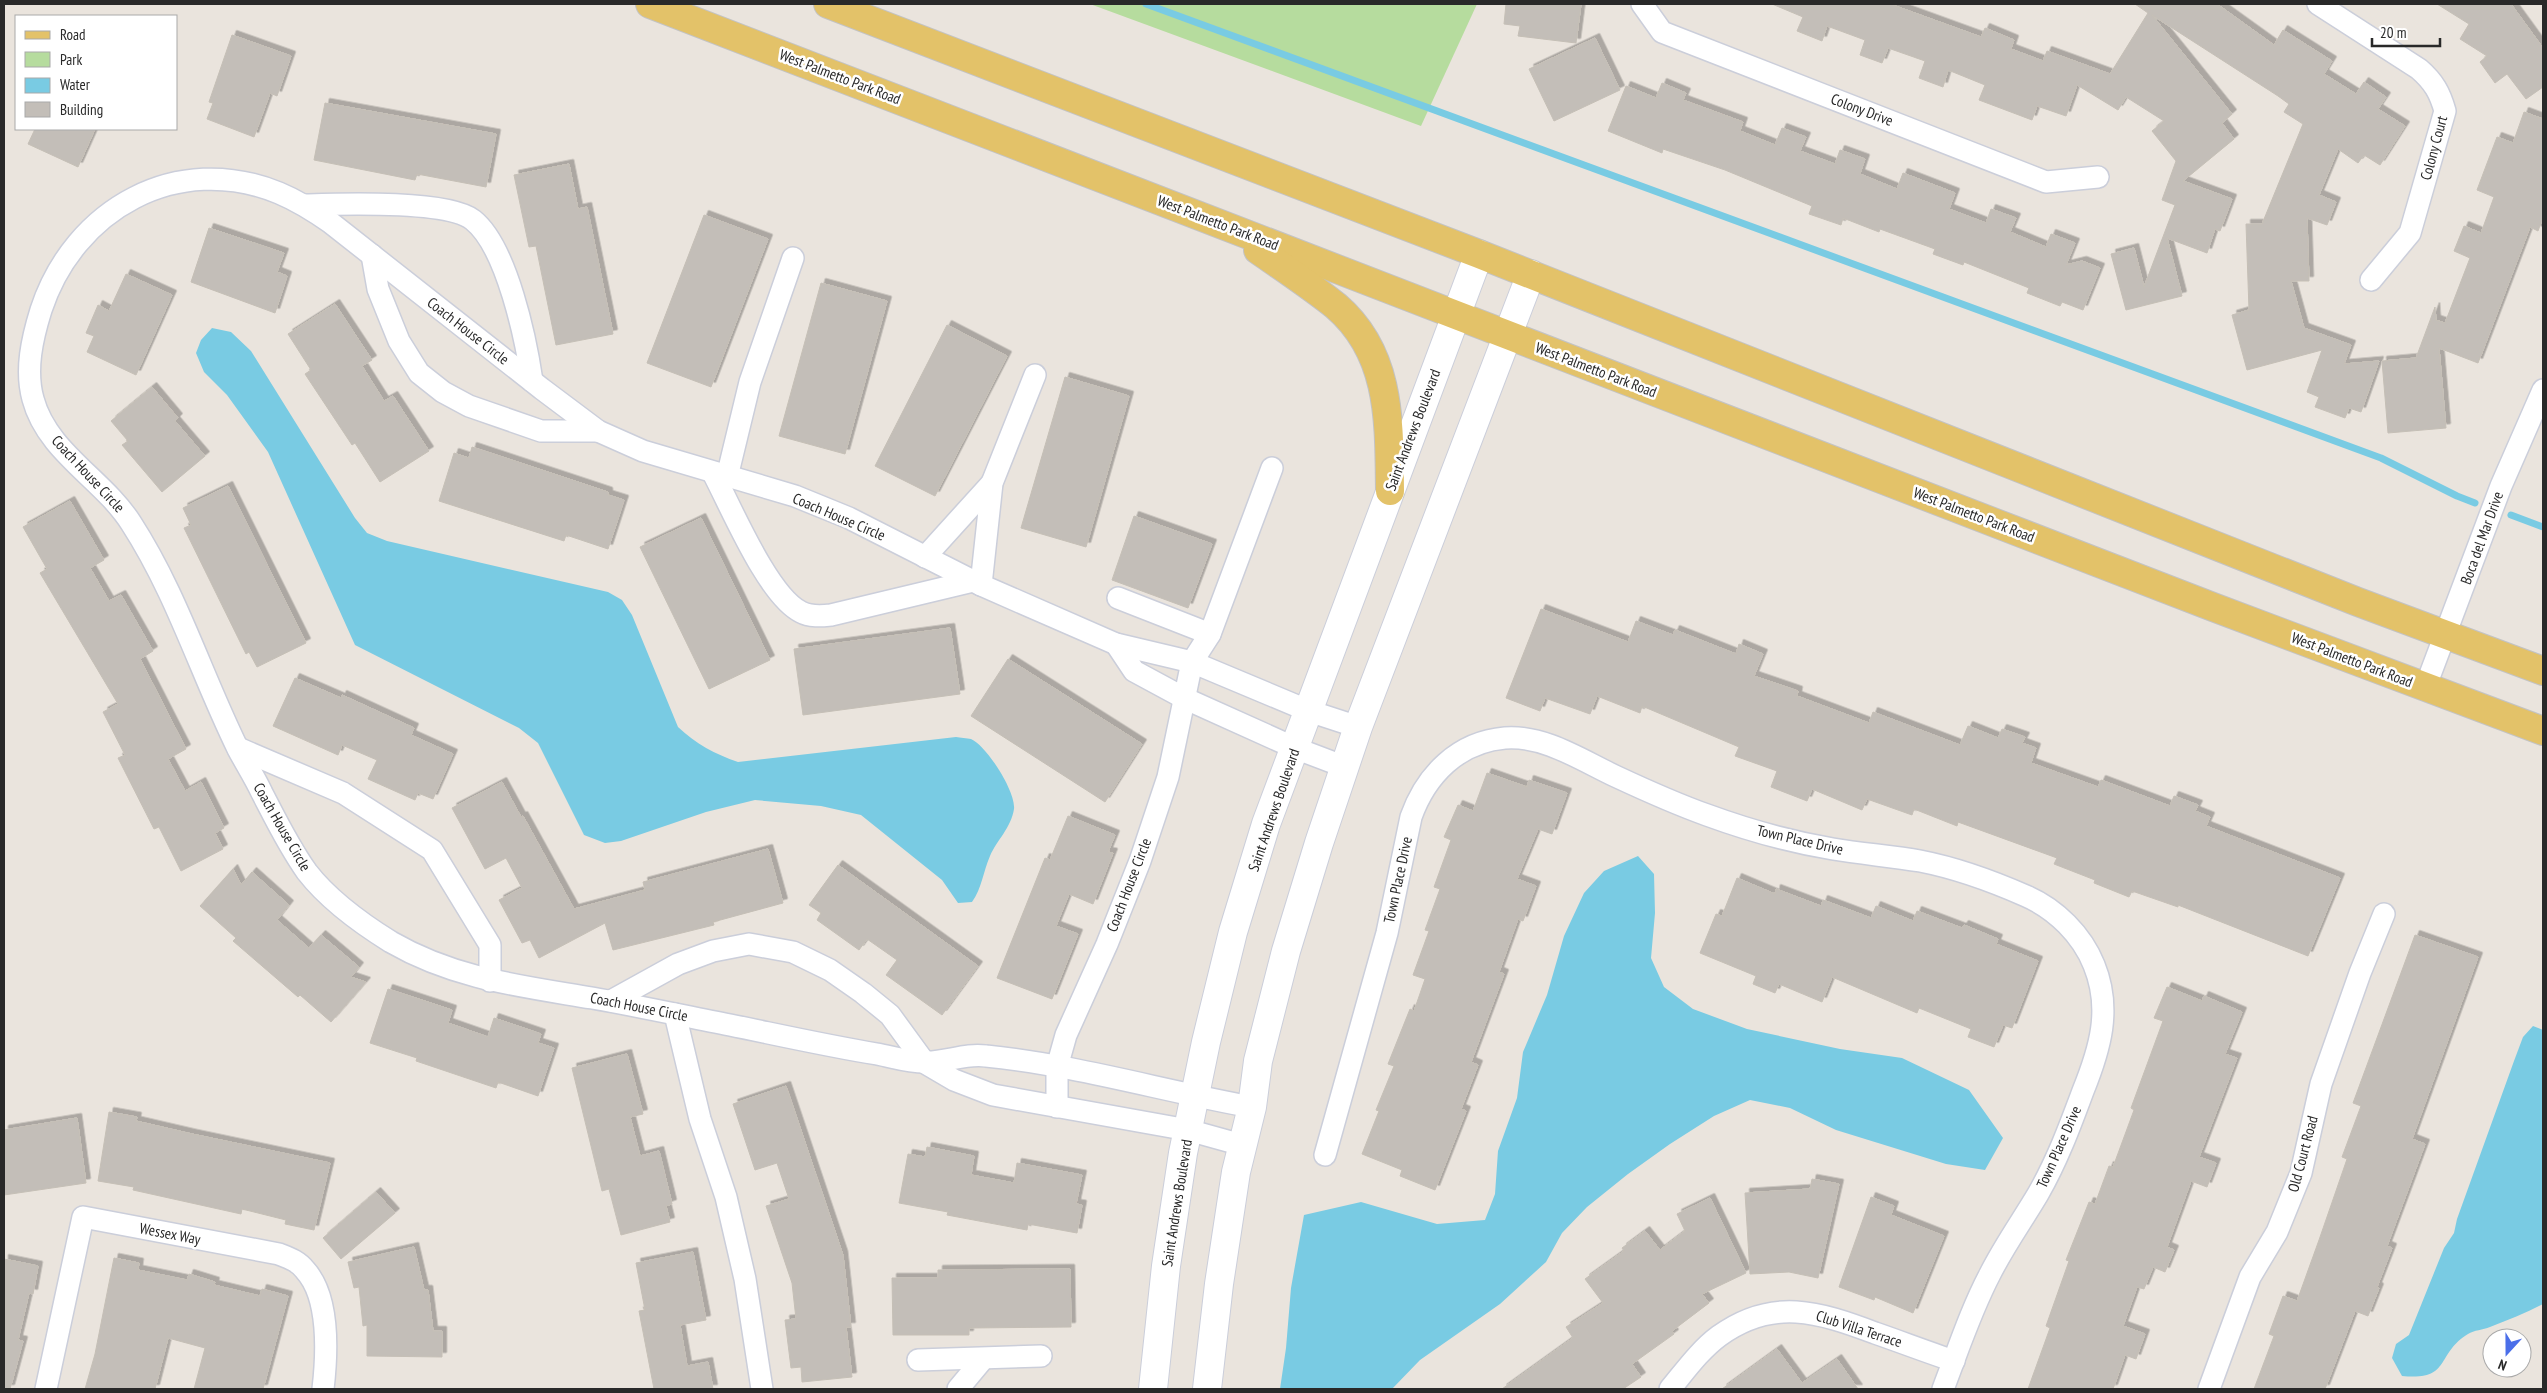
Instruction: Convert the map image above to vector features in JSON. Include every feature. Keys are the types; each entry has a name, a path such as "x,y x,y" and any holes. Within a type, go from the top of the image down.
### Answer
{"main road":[{"name":"West Palmetto Park Road","path":"650,4 1508,336 2425,688 2543,731"},
{"path":"828,4 1531,274 2446,636 2543,671"},
{"path":"1222,225 1337,307 1367,343 1381,375 1386,397 1389,423 1390,491"}],"street":[{"name":"Colony Drive","path":"1642,4 1662,32 2046,182 2098,177"},
{"name":"Colony Court","path":"2318,4 2419,69 2431,80 2440,94 2445,111 2410,233 2371,280"},
{"name":"Coach House Circle","path":"1242,1145 1188,1130 992,1096 954,1080 925,1063 611,1001 490,981 445,969 415,955 386,938 350,912 308,874 287,840 238,748 178,608 150,554 118,504 62,449 50,435 38,414 31,388 29,361 36,324 46,293 61,265 80,239 103,217 130,199 147,190 178,182 225,180 276,191 305,205 598,431 643,451 795,496 849,518 977,583 1116,644 1192,662 1309,711 1358,727"},
{"path":"305,205 417,206 455,212 473,220 487,238 504,269 520,317 532,381"},
{"name":"Saint Andrews Boulevard","path":"1153,1389 1166,1266 1188,1130 1206,1042 1233,932 1266,824 1479,254"},
{"path":"372,256 378,289 399,341 419,373 443,392 468,406 541,431 598,431"},
{"path":"793,258 720,475 769,580 785,600 799,612 809,615 831,615 977,583 992,483 1035,375"},
{"path":"1207,1389 1219,1284 1236,1172 1252,1106 1258,1061 1286,951 1358,727 1531,274"},
{"name":"Boca del Mar Drive","path":"2425,688 2501,486 2543,390"},
{"path":"1192,662 1210,634 1272,468"},
{"path":"925,557 992,483"},
{"path":"1118,598 1210,634"},
{"path":"1116,644 1134,671 1184,698 1295,748 1345,767"},
{"name":"Coach House Circle","path":"1057,1107 1058,1067 1066,1035 1107,944 1140,861 1168,777 1192,662"},
{"name":"Town Place Drive","path":"1324,1155 1387,933 1411,817 1417,801 1436,771 1456,754 1472,746 1506,738 1541,742 1656,795 1707,816 1768,834 1831,848 1922,861 1969,874 2040,902 2054,912 2077,935 2084,944 2099,979 2103,1019 2096,1059 2064,1142 2038,1193 1988,1276 1944,1389"},
{"path":"238,748 343,793 432,850 490,945 490,981"},
{"name":"Old Court Road","path":"2209,1389 2250,1277 2277,1232 2301,1173 2321,1084 2360,973 2384,914"},
{"path":"611,1001 678,964 713,951 749,944 793,952 830,970 890,1015 925,1063"},
{"path":"676,1014 700,1119 726,1197 745,1279 762,1389"},
{"name":"Coach House Circle","path":"925,1063 980,1054 1058,1067 1195,1097 1252,1106"},
{"name":"Wessex Way","path":"46,1389 83,1217 279,1254 295,1261 305,1270 316,1286 321,1303 325,1338 323,1389"},
{"name":"Club Villa Terrace","path":"1670,1389 1694,1360 1719,1336 1747,1321 1795,1311 1828,1316 1954,1362"},
{"path":"918,1360 1041,1356"},
{"path":"958,1389 983,1359"}],"green space":[{"path":"1090,4 1477,4 1421,126"}],"water":[{"path":"212,328 231,332 251,351 355,518 367,533 387,541 608,592 622,600 632,615 678,727 706,748 738,762 956,737 971,739 978,743 985,750 1005,781 1014,809 1007,828 990,856 978,891 972,902 958,903 942,880 861,815 821,806 755,800 706,812 621,841 605,843 584,835 538,743 519,728 355,645 268,452 227,395 204,372 196,353 201,340"},
{"path":"1638,856 1654,874 1655,913 1651,958 1664,987 1693,1009 1747,1029 1840,1049 1902,1058 1969,1090 2003,1138 1985,1170 1946,1164 1836,1130 1790,1108 1750,1100 1714,1116 1670,1144 1587,1207 1562,1233 1546,1262 1500,1304 1420,1360 1392,1389 1280,1389 1286,1348 1291,1288 1304,1215 1361,1202 1437,1224 1485,1220 1495,1194 1498,1151 1517,1098 1523,1052 1547,995 1564,936 1584,893 1604,871"},
{"path":"2533,1026 2543,1030 2543,1304 2503,1322 2468,1334 2458,1342 2436,1370 2429,1374 2402,1376 2392,1358 2396,1344 2409,1335 2444,1248 2454,1233 2457,1219 2523,1037"}],"building":[{"path":"1506,4 1581,4 1576,43 1518,36 1520,26 1504,24"},
{"path":"1772,4 1890,4 1981,37 1985,28 2014,40 2011,49 2043,61 2047,51 2110,74 2148,13 2135,4 2217,4 2274,45 2283,30 2332,61 2324,74 2356,94 2364,82 2386,97 2378,109 2405,126 2380,165 2364,155 2358,163 2338,149 2319,195 2336,202 2327,225 2307,218 2309,281 2291,281 2304,328 2351,345 2344,364 2379,361 2361,412 2349,408 2345,418 2315,407 2319,397 2307,392 2322,350 2247,370 2232,315 2249,310 2246,224 2262,224 2303,124 2284,112 2289,104 2278,96 2152,15 2232,114 2222,123 2234,139 2183,181 2232,199 2220,231 2215,229 2207,253 2167,238 2182,296 2126,310 2111,254 2134,248 2144,287 2175,205 2162,200 2176,161 2152,131 2164,121 2126,97 2118,110 2077,85 2066,116 2037,106 2032,120 1979,100 1985,85 1948,70 1943,87 1919,78 1925,61 1888,48 1882,63 1860,55 1865,40 1827,26 1822,41 1797,31 1803,17"},
{"path":"2437,4 2511,4 2543,48 2543,87 2526,99 2507,74 2495,83 2480,62 2487,56 2460,39 2469,24"},
{"path":"232,35 291,56 277,96 270,93 254,137 207,119 213,103 209,102"},
{"path":"1595,38 1620,90 1554,121 1529,69"},
{"path":"1662,83 1686,93 1683,100 1743,122 1740,131 1775,145 1782,128 1806,137 1800,151 1835,164 1840,150 1865,159 1860,174 1897,189 1903,173 1955,193 1949,209 1986,223 1991,209 2016,218 2010,232 2046,247 2051,234 2075,243 2066,265 2082,261 2100,268 2083,310 2062,302 2060,306 2027,293 2029,288 1964,262 1963,265 1933,254 1935,249 1880,229 1879,232 1843,218 1841,225 1809,214 1812,206 1725,170 1663,149 1662,153 1608,131 1626,86 1656,98"},
{"path":"325,103 496,134 486,187 417,174 415,180 314,160"},
{"path":"2524,112 2543,119 2543,217 2538,231 2530,227 2478,363 2439,348 2446,428 2388,433 2382,361 2416,358 2435,307 2436,320 2445,323 2470,258 2454,251 2464,226 2481,233 2494,197 2477,190 2497,137 2513,143"},
{"path":"35,130 95,130 78,167 28,144"},
{"path":"569,164 578,209 587,207 613,334 556,345 536,246 529,247 514,175"},
{"path":"704,215 768,239 711,387 647,363"},
{"path":"209,228 284,253 277,272 287,276 275,313 191,282"},
{"path":"126,274 172,295 136,375 87,352 94,336 86,333 98,305 109,311"},
{"path":"821,283 887,301 845,454 779,436"},
{"path":"335,304 372,360 362,366 384,401 393,396 429,451 380,482 355,443 352,445 305,374 311,370 288,334"},
{"path":"947,325 1007,356 935,496 875,466"},
{"path":"1065,377 1129,396 1086,547 1021,528"},
{"path":"152,387 178,418 175,421 205,456 162,492 122,445 128,441 111,421"},
{"path":"472,447 608,492 608,495 624,500 608,549 566,535 564,541 439,501 454,453 469,458"},
{"path":"228,486 306,643 257,667 249,652 246,654 184,528 191,525 183,508"},
{"path":"70,501 104,560 90,568 109,601 121,595 153,651 140,659 186,749 168,759 185,791 201,782 224,828 215,833 223,849 181,871 159,827 154,829 118,758 125,755 103,712 118,704 40,573 47,569 23,527"},
{"path":"1134,516 1212,544 1188,608 1112,580"},
{"path":"701,518 770,660 709,689 640,547"},
{"path":"1541,609 1628,642 1636,621 1673,635 1675,630 1736,654 1739,644 1763,654 1754,676 1798,691 1797,696 1869,723 1873,712 1960,745 1968,726 1998,738 2002,729 2025,737 2022,743 2036,748 2031,763 2098,787 2101,780 2170,806 2174,796 2198,805 2195,811 2210,817 2206,826 2340,878 2308,956 2178,905 2178,907 2132,891 2129,897 2094,883 2095,880 2054,864 2057,858 1958,822 1957,826 1914,809 1912,815 1867,799 1862,810 1812,789 1807,801 1771,787 1777,771 1735,756 1739,747 1642,706 1640,713 1597,696 1590,714 1545,698 1540,711 1506,698"},
{"path":"950,628 960,694 803,715 794,649"},
{"path":"1008,659 1142,744 1105,802 971,716"},
{"path":"295,678 341,698 342,695 414,728 411,735 453,754 433,799 418,793 415,800 368,779 377,760 342,745 338,755 273,726"},
{"path":"1487,773 1527,787 1529,780 1567,793 1552,834 1538,829 1517,879 1536,886 1523,921 1518,919 1499,972 1504,974 1471,1062 1478,1065 1461,1109 1466,1111 1435,1190 1400,1176 1402,1170 1362,1154 1379,1111 1376,1110 1394,1066 1388,1064 1410,1009 1414,1011 1425,979 1413,975 1429,931 1425,930 1440,889 1434,887 1451,840 1444,837 1458,805 1473,811"},
{"path":"502,782 521,817 523,816 574,909 645,890 643,882 768,849 783,903 713,922 714,925 613,950 605,923 539,958 530,940 522,943 499,900 522,888 506,858 485,869 452,808"},
{"path":"1068,816 1115,835 1108,852 1113,853 1093,904 1069,894 1056,926 1078,934 1052,999 997,978 1045,858 1050,860"},
{"path":"838,865 978,966 942,1015 886,975 897,960 867,939 859,950 817,920 821,913 809,905"},
{"path":"233,869 241,885 252,872 289,905 277,920 309,948 321,935 359,967 351,977 366,982 331,1022 300,995 298,997 233,941 236,938 200,906"},
{"path":"1737,878 1775,894 1776,889 1821,906 1823,900 1871,918 1876,906 1913,921 1917,911 1962,928 1964,925 1998,939 1996,944 2038,961 2012,1028 2003,1025 1994,1047 1968,1037 1971,1029 1919,1008 1917,1013 1832,977 1822,1002 1779,984 1775,993 1753,984 1756,976 1700,953 1716,914 1722,916"},
{"path":"2415,935 2478,957 2412,1139 2425,1144 2387,1246 2392,1248 2377,1287 2379,1288 2368,1316 2355,1311 2325,1389 2254,1389 2274,1336 2269,1334 2283,1296 2297,1301 2319,1240 2347,1159 2342,1157 2361,1106 2353,1103"},
{"path":"2167,987 2202,1001 2204,996 2242,1012 2225,1054 2237,1058 2199,1157 2216,1163 2207,1187 2191,1181 2167,1247 2174,1250 2165,1272 2153,1267 2144,1289 2137,1287 2123,1326 2145,1334 2136,1359 2125,1355 2113,1389 2028,1389 2050,1328 2046,1326 2069,1261 2066,1260 2089,1202 2095,1204 2109,1166 2113,1167 2134,1110 2131,1108 2163,1021 2154,1018"},
{"path":"388,989 452,1010 448,1023 488,1037 494,1018 541,1034 538,1043 554,1048 538,1096 498,1082 496,1088 416,1061 417,1058 370,1043"},
{"path":"627,1054 643,1114 630,1117 640,1156 659,1151 672,1204 666,1206 670,1222 621,1235 609,1189 602,1191 572,1068"},
{"path":"786,1086 843,1255 851,1327 846,1327 852,1377 802,1382 801,1367 791,1368 785,1320 796,1319 792,1283 766,1206 789,1199 777,1163 755,1170 733,1104"},
{"path":"109,1112 137,1117 136,1121 192,1134 330,1163 314,1230 285,1224 286,1220 242,1209 241,1214 133,1190 134,1187 98,1181"},
{"path":"77,1118 86,1183 4,1195 4,1130"},
{"path":"927,1147 974,1156 971,1175 1014,1183 1017,1163 1082,1175 1076,1204 1082,1205 1077,1233 1028,1224 1027,1230 947,1215 948,1212 899,1203 908,1154 925,1157"},
{"path":"1812,1179 1839,1184 1818,1278 1789,1272 1750,1274 1745,1193 1810,1189"},
{"path":"376,1192 395,1213 341,1259 323,1238"},
{"path":"1871,1197 1894,1206 1891,1215 1944,1236 1913,1313 1875,1297 1874,1300 1839,1287"},
{"path":"1710,1198 1746,1273 1702,1294 1709,1303 1672,1331 1674,1334 1632,1364 1641,1377 1623,1389 1502,1389 1573,1338 1566,1327 1603,1303 1585,1279 1624,1251 1622,1248 1645,1231 1660,1250 1685,1231 1677,1214"},
{"path":"414,1247 424,1290 428,1290 433,1331 442,1331 442,1357 367,1356 367,1325 363,1326 359,1287 354,1288 348,1262"},
{"path":"693,1252 706,1320 680,1325 687,1366 708,1362 713,1389 654,1389 639,1311 645,1310 636,1263"},
{"path":"114,1258 139,1263 138,1270 187,1280 189,1274 215,1282 214,1285 260,1296 262,1289 288,1296 263,1389 194,1389 205,1348 168,1338 155,1389 85,1389 95,1354"},
{"path":"4,1259 38,1266 33,1294 29,1293 18,1340 23,1341 10,1389 4,1389"},
{"path":"1070,1269 1071,1327 969,1328 969,1335 893,1335 892,1278 938,1278 938,1270"},
{"path":"1777,1349 1802,1383 1837,1359 1858,1389 1722,1389"}],"waterway":[{"path":"1146,4 2381,458 2475,503"},
{"path":"2511,515 2543,527"}]}
